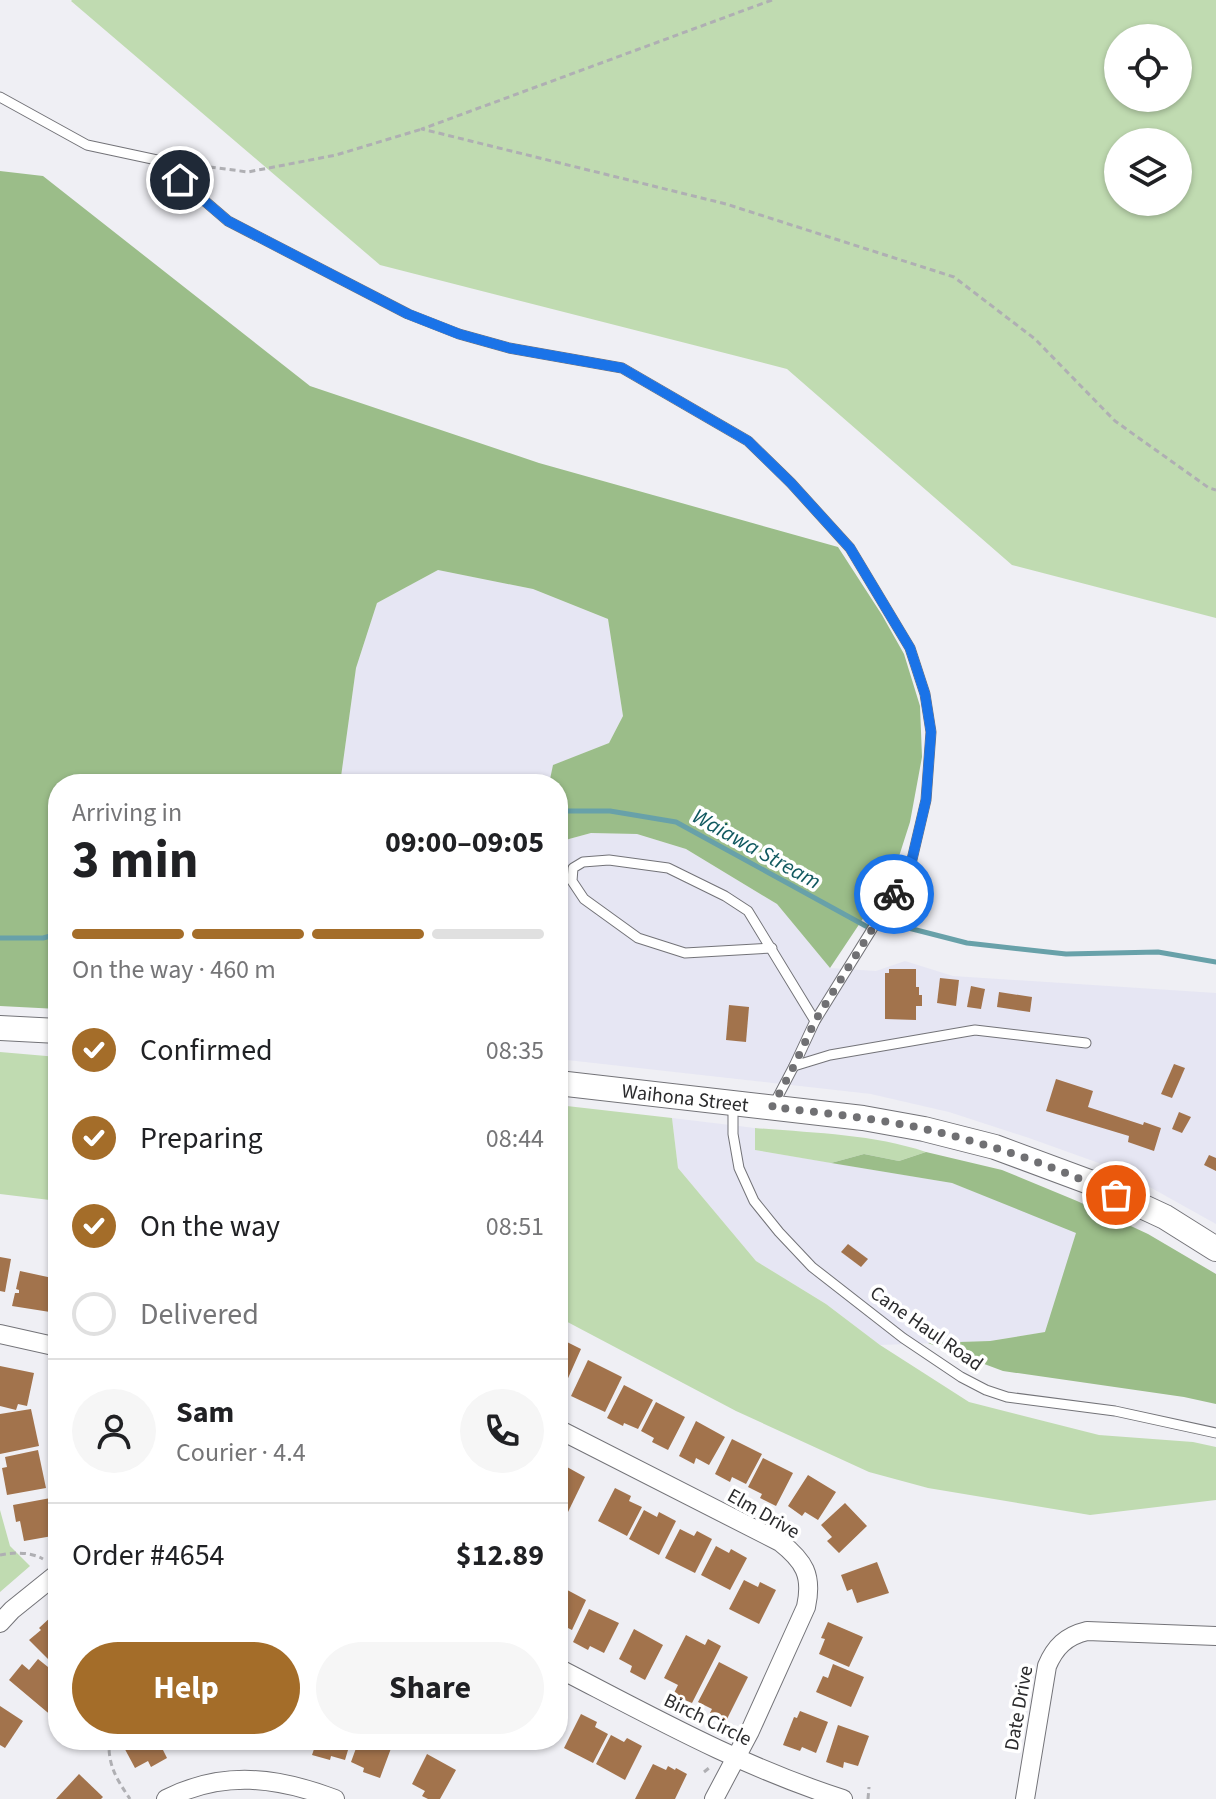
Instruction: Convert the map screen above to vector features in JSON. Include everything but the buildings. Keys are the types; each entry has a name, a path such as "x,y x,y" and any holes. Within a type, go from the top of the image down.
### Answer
{"street":[{"path":"0,1028 48,1030"},
{"name":"Waihona Street","path":"568,1084 863,1118 995,1147 1092,1183 1165,1217 1216,1249"},
{"path":"0,1334 48,1345"},
{"name":"Elm Drive","path":"568,1434 780,1542 803,1566 809,1584 806,1607 750,1731 714,1799"},
{"path":"0,1623 48,1581"},
{"name":"Date Drive","path":"1025,1799 1047,1666 1058,1645 1087,1631 1216,1636"},
{"name":"Birch Circle","path":"568,1673 735,1758 843,1799"},
{"path":"166,1799 201,1784 241,1779 273,1781 335,1799"}],"lane":[{"path":"0,97 87,145 157,160 228,221 408,314 459,334 509,348 622,368 748,441 850,548 910,648 925,694 931,732 926,800 910,868 815,1021 772,1107"},
{"path":"772,948 685,953 638,938 584,899 572,881 573,868 583,862 609,860 668,868 725,896 748,911 772,948 815,1021"},
{"path":"794,1066 830,1055 975,1030 1086,1043"},
{"name":"Cane Haul Road","path":"733,1102 733,1134 739,1168 754,1201 812,1267 903,1338 961,1377 1007,1397 1115,1411 1216,1433"}],"path":[{"path":"157,160 248,172 336,155 422,129 772,0"},
{"path":"422,129 726,204 954,277 1035,339 1115,421 1216,490"},
{"path":"0,1555 11,1553 43,1559"},
{"path":"109,1750 116,1777 130,1799"},
{"path":"704,1772 709,1768"},
{"path":"868,1799 869,1787"}],"shaded area":[{"path":"438,570 533,589 608,619 623,716 609,743 554,765 552,774 341,774 356,668 377,603"},
{"path":"591,833 637,834 686,849 777,904 830,968 876,971 905,961 953,976 1216,993 1216,1224 1121,1171 949,1112 871,1094 568,1060 568,839"},
{"path":"672,1118 755,1128 755,1150 952,1183 1077,1232 1046,1332 990,1341 880,1345 826,1304 756,1261 678,1168"}],"green space":[{"path":"1216,0 1216,618 1012,565 787,369 380,265 71,1"},
{"path":"0,171 43,176 310,386 539,463 838,547 904,654 920,706 922,757 910,822 894,872 830,968 777,904 686,849 637,834 591,833 568,839 568,774 551,774 553,765 609,743 623,716 608,619 533,589 438,570 377,603 356,668 341,774 48,774 48,1008 0,1006"},
{"path":"0,1052 48,1056 48,1200 0,1194"},
{"path":"568,1106 672,1118 678,1168 756,1261 826,1304 880,1345 969,1402 1099,1435 1193,1442 1216,1447 1216,1500 1090,1515 928,1488 869,1472 736,1411 568,1322"},
{"path":"755,1128 863,1138 926,1152 899,1161 864,1154 831,1163 755,1150"},
{"path":"926,1152 1002,1170 1077,1201 1148,1234 1216,1274 1216,1404 1003,1371 928,1343 990,1341 1045,1332 1076,1233 952,1183 831,1163 864,1154 899,1161"},
{"path":"0,1510 10,1546 30,1566 0,1592"}],"waterway":[{"name":"Waiawa Stream","path":"568,811 610,811 676,822 873,930 889,923 967,943 1066,954 1158,952 1216,962"},
{"name":"Waiawa Stream","path":"0,938 48,937"}],"way so far":[{"path":"894,894 815,1021 772,1107 863,1118 995,1147 1116,1195"}],"route":[{"path":"180,180 228,221 408,314 459,334 509,348 622,368 748,441 791,483 850,548 910,648 925,694 931,732 926,800 910,868 894,894"}]}
